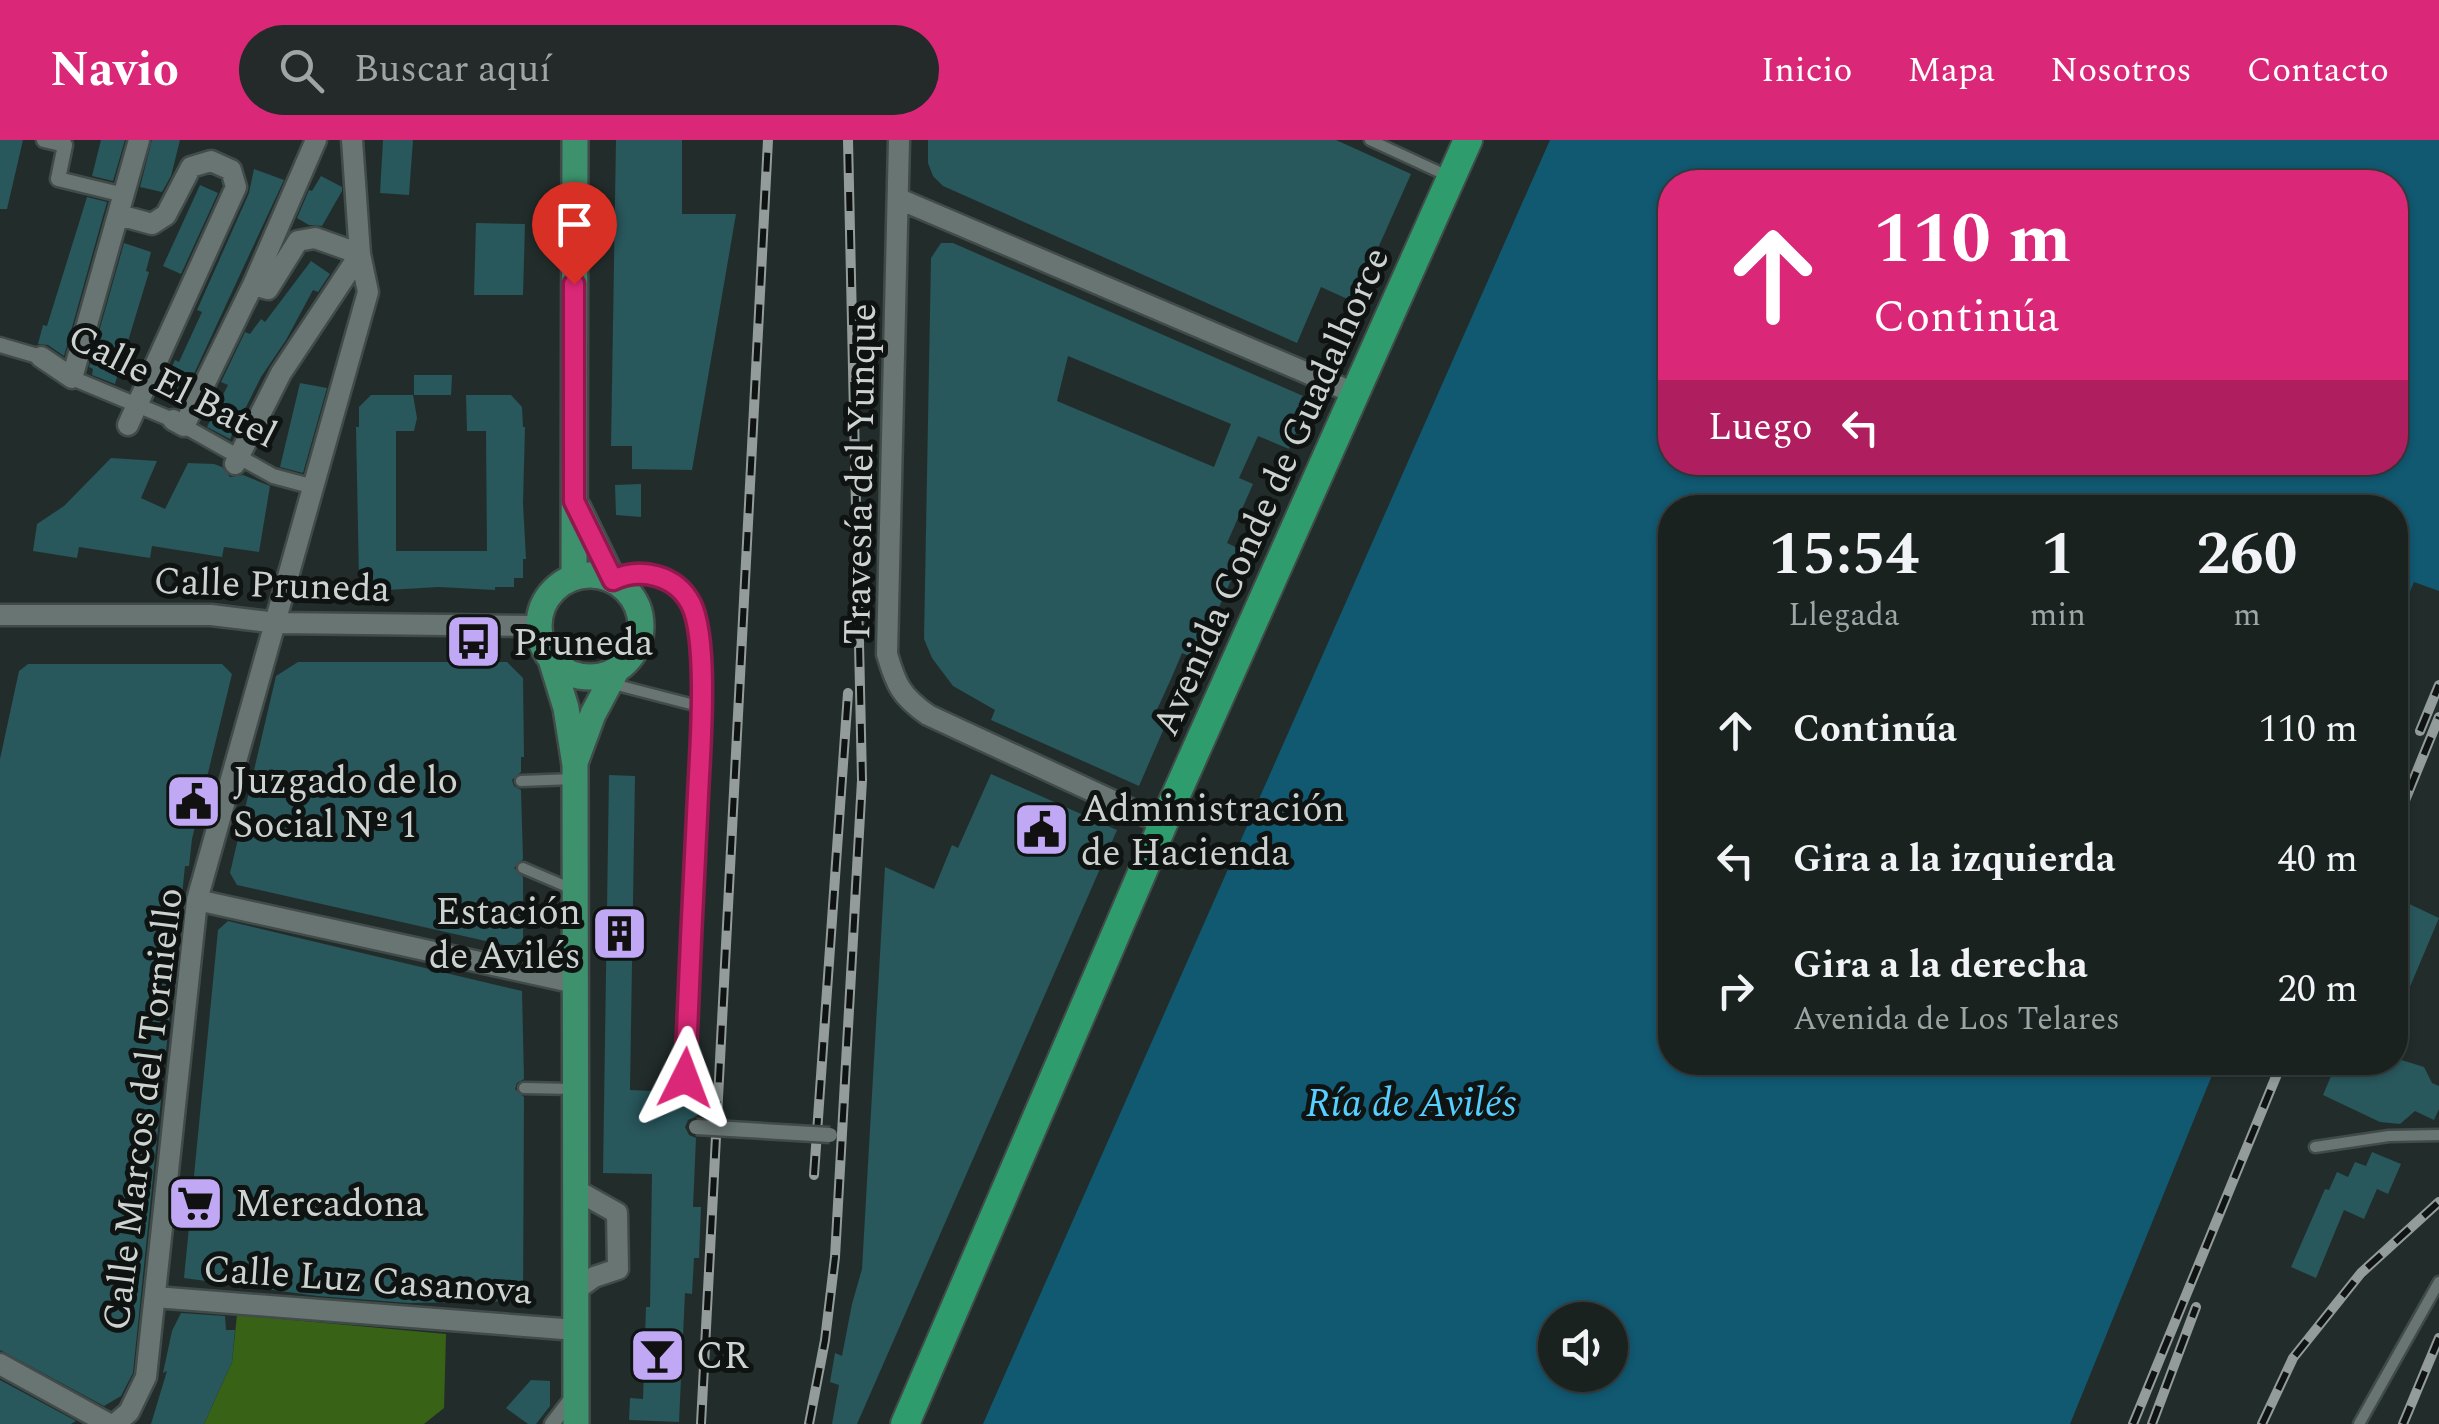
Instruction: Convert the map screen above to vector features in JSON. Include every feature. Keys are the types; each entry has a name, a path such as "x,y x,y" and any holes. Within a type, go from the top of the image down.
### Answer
{"highway":[{"name":"Avenida Conde de Guadalhorce","path":"906,1424 1163,824 1468,140"}],"main road":[{"path":"574,577 575,140"},
{"path":"574,501 613,580"},
{"path":"575,772 593,714 612,677 638,644 641,627 638,610 627,591 613,580 596,575 574,577 559,586 547,598 539,626 566,708 575,772 576,1424"},
{"path":"551,659 582,676 612,677"}],"street":[{"path":"44,140 65,146 58,179 122,205 152,224 166,215 191,167 211,162 231,170 236,187 132,415"},
{"path":"72,378 140,140"},
{"path":"178,423 253,286 316,140"},
{"name":"Calle Marcos del Torniello","path":"112,1424 129,1412 146,1377 198,900 368,292 360,254 352,140"},
{"name":"Travesía del Yunque","path":"899,140 888,654 896,686 928,715 1163,824"},
{"path":"899,199 1354,394"},
{"path":"237,461 281,373 360,254 315,238 298,241 268,290 253,286"},
{"name":"Calle El Batel","path":"0,345 41,356 132,415 178,423 237,461 314,487"},
{"name":"Calle Pruneda","path":"1,618 211,615 277,623 539,626"},
{"path":"198,900 575,983"},
{"path":"696,1127 830,1135"},
{"path":"576,1190 617,1212 618,1269 594,1277 576,1290"},
{"name":"Calle Luz Casanova","path":"156,1298 576,1330"},
{"path":"0,1364 112,1424"},
{"path":"552,1424 576,1393"}],"lane":[{"path":"1370,140 1451,177"},
{"path":"613,580 636,573 663,578 686,594 697,620 702,707 685,1078"},
{"path":"612,677 639,691 702,707"},
{"path":"593,714 619,696 639,691"},
{"path":"521,781 575,772"},
{"path":"523,868 575,891"},
{"path":"524,1088 575,1089"},
{"path":"2315,1148 2389,1136 2439,1135"},
{"path":"2360,1424 2439,1282"}],"green space":[{"path":"237,1315 446,1334 444,1408 424,1424 204,1424 232,1362"}],"water":[{"name":"Ría de Avilés","path":"1550,140 2439,140 2439,591 2414,582 2408,597 2408,495 1658,495 1658,1075 2212,1075 2070,1424 983,1424"}],"building":[{"path":"0,140 23,140 7,209 0,209"},
{"path":"101,140 125,140 113,181 92,176"},
{"path":"152,140 180,140 171,176 162,192 140,187"},
{"path":"383,140 413,140 409,195 380,193"},
{"path":"616,140 682,140 682,214 736,214 692,470 632,469 632,446 611,446"},
{"path":"928,140 1336,140 1411,174 1354,302 1321,287 1297,343 943,186 928,163"},
{"path":"254,169 284,180 179,406 158,397 202,312 197,310 249,193"},
{"path":"321,176 342,187 342,191 322,226 309,225 297,218 309,190"},
{"path":"200,185 218,193 181,274 163,266"},
{"path":"87,197 107,202 64,356 48,345 38,344"},
{"path":"476,223 525,224 523,295 474,295"},
{"path":"124,243 151,252 146,271 149,272 115,384 92,375 93,369 89,367"},
{"path":"941,243 953,243 1310,399 1289,449 1258,436 1239,478 1253,484 1227,543 1244,551 1196,659 1182,653 1155,714 1168,719 1139,786 991,720 995,710 953,686 932,658 924,639 931,258","holes":["1068,356 1231,424 1214,467 1057,401"]},
{"path":"311,261 330,274 318,292 313,290 261,377 230,439 207,427 228,385 221,382 245,332 250,334 261,319 265,322"},
{"path":"414,375 452,375 451,395 414,395"},
{"path":"300,383 327,388 303,473 280,467"},
{"path":"371,395 413,395 417,418 414,431 396,431 396,551 487,551 486,431 467,431 466,395 511,395 522,407 526,559 523,578 514,578 514,587 387,590 368,587 368,578 359,579 356,427 359,407"},
{"path":"111,458 157,461 141,498 165,509 188,463 214,464 230,477 243,475 270,486 259,552 224,547 222,557 152,546 150,558 79,547 77,558 33,551 37,524 64,506"},
{"path":"641,484 641,517 616,515 615,485"},
{"path":"298,662 507,662 523,678 524,757 521,772 512,780 521,790 523,859 514,868 523,877 523,940 512,947 237,885 230,873 276,676"},
{"path":"28,664 222,664 232,674 189,866 185,866 133,1373 121,1396 104,1406 0,1350 0,759 19,671"},
{"path":"991,774 1117,830 857,1424 832,1424 839,1385 830,1382 835,1353 842,1356 862,1269 885,867 934,889 952,845 958,848"},
{"name":"Estación de Avilés","path":"609,775 635,776 630,1090 698,1093 697,1116 688,1120 685,1127 696,1138 693,1207 701,1207 699,1258 694,1258 692,1294 685,1293 679,1422 629,1420 630,1398 643,1399 646,1307 650,1307 652,1174 603,1173"},
{"path":"2408,903 2439,918 2408,989"},
{"path":"228,921 522,991 524,1079 515,1089 524,1097 523,1301 409,1303 318,1296 184,1278 218,930"},
{"path":"2408,1062 2424,1067 2432,1083 2439,1086 2439,1109 2434,1120 2415,1111 2400,1124 2380,1122 2323,1095 2331,1075 2408,1075"},
{"path":"2372,1152 2401,1164 2388,1194 2377,1189 2364,1219 2344,1210 2316,1278 2291,1267 2325,1189 2329,1190 2337,1172 2348,1177 2355,1162 2366,1166"},
{"path":"181,1313 225,1316 226,1330 235,1330 232,1362 204,1424 151,1424 167,1371 163,1373 172,1331"},
{"path":"0,1380 76,1421 0,1424"},
{"path":"531,1380 550,1381 550,1406 536,1424 528,1424 506,1408"}],"railway":[{"path":"701,1424 768,140"},
{"path":"809,1424 835,1257 862,780 848,140"},
{"path":"2420,731 2439,685"},
{"path":"814,1175 848,693"},
{"path":"2408,793 2439,717"},
{"path":"2133,1424 2277,1075"},
{"path":"2262,1424 2293,1358 2361,1273 2439,1202"},
{"path":"2152,1424 2196,1307"},
{"path":"2403,1424 2439,1338"}],"place":[{"name":"Pruneda","path":"474,642"},
{"name":"Juzgado de lo Social Nº 1","path":"194,802"},
{"name":"Administración de Hacienda","path":"1042,830"},
{"name":"Estación de Avilés","path":"620,933"},
{"name":"Mercadona","path":"196,1203"},
{"name":"CR","path":"657,1355"}],"route":[{"path":"574,284 574,501 613,580 636,573 663,578 686,594 697,620 702,707 685,1078"}]}
